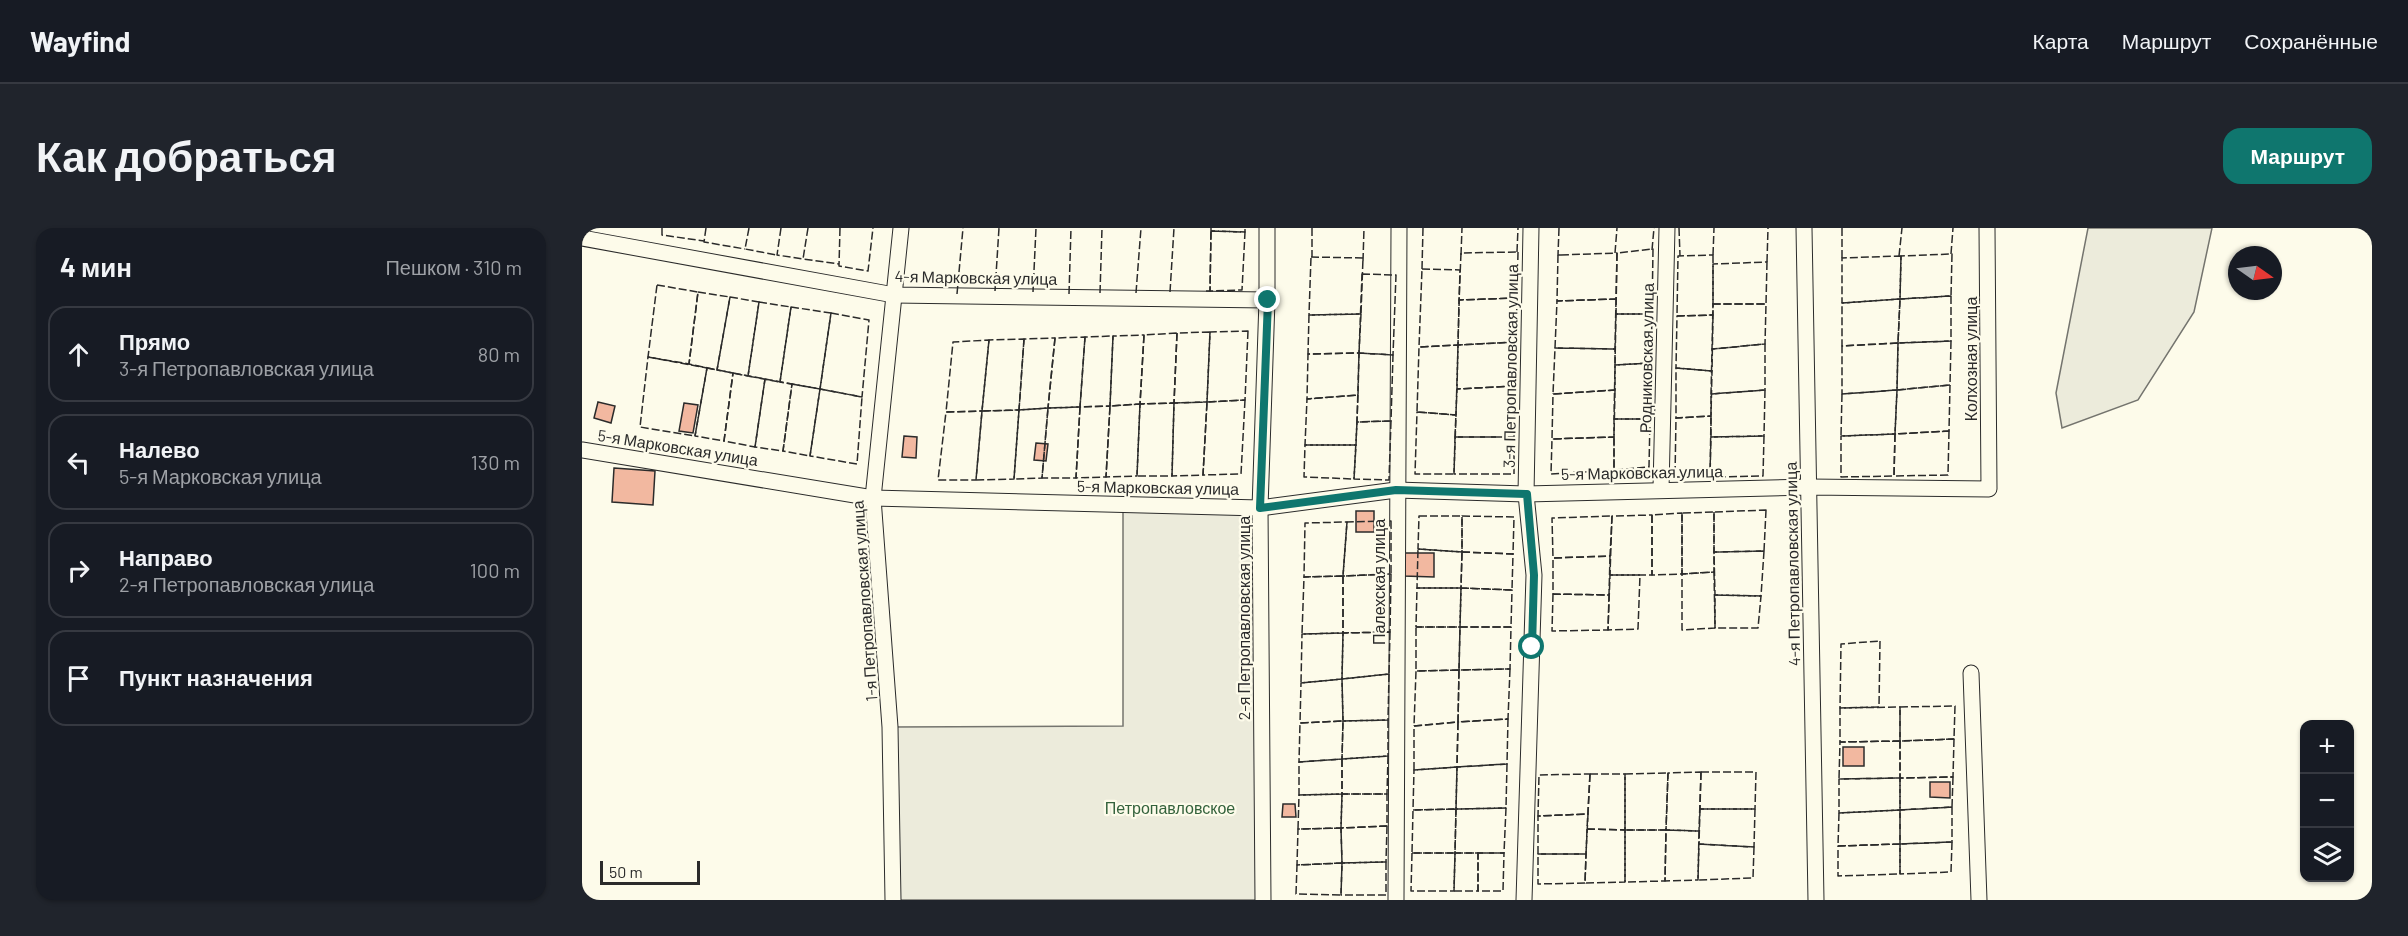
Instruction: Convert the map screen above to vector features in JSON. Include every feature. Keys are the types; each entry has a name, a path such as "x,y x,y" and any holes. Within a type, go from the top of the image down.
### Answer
{"street":[{"name":"1-я Петропавловская улица","path":"893,900 890,727 873,498 901,228"},
{"name":"2-я Петропавловская улица","path":"1263,900 1260,508 1268,300 1267,228"},
{"name":"Палехская улица","path":"1396,900 1396,490 1399,228"},
{"name":"3-я Петропавловская улица","path":"1524,900 1534,575 1527,494 1531,228"},
{"name":"Родниковская улица","path":"1661,489 1667,228"},
{"name":"4-я Петропавловская улица","path":"1804,228 1816,900"},
{"name":"Колхозная улица","path":"1987,228 1989,489"},
{"name":"4-я Марковская улица","path":"582,238 894,296 1268,300"},
{"name":"5-я Марковская улица","path":"582,450 873,498 1260,508 1396,490 1527,494 1809,487 1989,489"},
{"path":"1971,673 1979,900"}],"green space":[{"path":"2088,228 2212,228 2194,312 2138,400 2062,428 2056,393"},
{"name":"Петропавловское","path":"1123,504 1260,508 1263,900 893,900 890,727 1123,726"}],"building":[{"path":"598,402 615,406 611,423 594,418"},
{"path":"684,403 698,405 693,433 679,431"},
{"path":"904,436 917,437 916,458 902,457"},
{"path":"1036,443 1048,444 1046,461 1034,460"},
{"path":"614,468 655,471 653,505 612,502"},
{"path":"1356,511 1374,511 1374,532 1356,532"},
{"path":"1405,553 1434,553 1434,577 1404,576"},
{"path":"1843,747 1864,747 1864,766 1843,766"},
{"path":"1930,782 1950,782 1950,798 1930,797"},
{"path":"1283,804 1295,804 1296,817 1282,817"}],"fence":[{"path":"662,228 662,235 704,241"},
{"path":"706,228 704,242 745,249"},
{"path":"749,228 745,249 777,255"},
{"path":"781,228 777,255 803,259"},
{"path":"808,228 803,259 839,264"},
{"path":"840,228 839,266 868,271 873,228"},
{"path":"957,294 963,228"},
{"path":"995,291 999,228"},
{"path":"1033,292 1036,228"},
{"path":"1069,294 1071,228"},
{"path":"1100,293 1102,228"},
{"path":"1136,293 1141,228"},
{"path":"1170,292 1174,228"},
{"path":"1206,291 1210,291 1211,228 1211,231 1245,232 1245,228"},
{"path":"1312,228 1312,257"},
{"path":"1363,261 1364,228"},
{"path":"1422,269 1423,228"},
{"path":"1461,255 1462,228"},
{"path":"1517,252 1518,228"},
{"path":"1559,228 1558,255 1561,255"},
{"path":"1615,253 1617,228"},
{"path":"1652,250 1654,228"},
{"path":"1679,228 1680,256"},
{"path":"1713,255 1714,228"},
{"path":"1767,262 1768,228"},
{"path":"1842,228 1842,258"},
{"path":"1899,256 1902,228"},
{"path":"1951,254 1953,228"},
{"path":"1211,231 1245,232 1242,290 1210,291 1211,231"},
{"path":"1653,249 1652,314 1616,314 1617,253 1653,249"},
{"path":"1518,252 1517,298 1459,300 1461,253 1518,252"},
{"path":"1617,253 1616,299 1557,301 1558,255 1617,253"},
{"path":"1952,254 1951,296 1900,299 1901,256 1952,254"},
{"path":"1713,255 1713,315 1677,316 1678,256 1713,255"},
{"path":"1901,256 1900,299 1842,303 1842,258 1901,256"},
{"path":"1311,257 1363,258 1361,314 1309,315 1311,257"},
{"path":"1767,262 1766,304 1713,304 1713,264 1767,262"},
{"path":"1422,269 1460,270 1458,345 1419,347 1422,269"},
{"path":"1362,274 1396,275 1393,355 1359,353 1362,274"},
{"path":"657,285 698,292 689,364 648,357 657,285"},
{"path":"698,292 730,297 717,370 689,364 698,292"},
{"path":"1951,296 1951,341 1898,343 1900,299 1951,296"},
{"path":"730,297 759,302 748,376 717,370 730,297"},
{"path":"1517,298 1516,342 1458,345 1459,300 1517,298"},
{"path":"1616,299 1615,349 1555,348 1557,301 1616,299"},
{"path":"1900,299 1898,343 1842,346 1842,303 1900,299"},
{"path":"759,302 791,307 780,382 748,376 759,302"},
{"path":"1713,304 1766,304 1765,344 1712,349 1713,304"},
{"path":"791,307 831,313 820,389 780,382 791,307"},
{"path":"831,313 869,320 862,397 820,389 831,313"},
{"path":"1361,314 1359,353 1308,354 1309,315 1361,314"},
{"path":"1616,314 1652,314 1651,363 1615,365 1616,314"},
{"path":"1713,315 1712,371 1676,368 1677,316 1713,315"},
{"path":"1248,331 1245,400 1207,402 1210,332 1248,331"},
{"path":"1210,332 1207,402 1174,403 1177,333 1210,332"},
{"path":"1177,333 1174,403 1140,404 1144,335 1177,333"},
{"path":"1144,335 1140,404 1110,406 1113,336 1144,335"},
{"path":"1113,336 1110,406 1080,407 1085,337 1113,336"},
{"path":"1085,337 1080,407 1048,408 1055,338 1085,337"},
{"path":"1055,338 1048,408 1019,410 1024,339 1055,338"},
{"path":"1024,339 1019,410 982,411 989,340 1024,339"},
{"path":"989,340 982,411 946,412 953,342 989,340"},
{"path":"1951,341 1950,385 1897,390 1898,343 1951,341"},
{"path":"1516,342 1515,386 1457,389 1458,345 1516,342"},
{"path":"1898,343 1897,390 1842,394 1842,346 1898,343"},
{"path":"1765,344 1765,390 1711,394 1712,349 1765,344"},
{"path":"1458,345 1456,415 1417,412 1419,347 1458,345"},
{"path":"1555,348 1615,349 1615,390 1553,394 1555,348"},
{"path":"1359,353 1393,355 1391,421 1357,422 1359,353"},
{"path":"1359,353 1358,395 1307,399 1308,354 1359,353"},
{"path":"648,357 707,368 695,436 640,427 648,357"},
{"path":"1651,363 1650,419 1614,419 1615,365 1651,363"},
{"path":"707,368 733,373 724,441 695,436 707,368"},
{"path":"1676,368 1712,371 1711,416 1676,418 1676,368"},
{"path":"733,373 765,379 755,447 724,441 733,373"},
{"path":"765,379 792,384 783,451 755,447 765,379"},
{"path":"792,384 820,389 810,456 783,451 792,384"},
{"path":"1950,385 1949,431 1895,434 1897,390 1950,385"},
{"path":"1515,386 1514,437 1455,437 1457,389 1515,386"},
{"path":"820,389 862,397 857,464 810,456 820,389"},
{"path":"1615,390 1614,437 1552,439 1553,394 1615,390"},
{"path":"1765,390 1764,436 1711,437 1711,394 1765,390"},
{"path":"1897,390 1895,434 1841,436 1842,394 1897,390"},
{"path":"1358,395 1356,445 1305,445 1307,399 1358,395"},
{"path":"1245,400 1241,474 1203,475 1207,402 1245,400"},
{"path":"1207,402 1203,475 1172,476 1174,403 1207,402"},
{"path":"1174,403 1172,476 1137,476 1140,404 1174,403"},
{"path":"1140,404 1137,476 1106,477 1110,406 1140,404"},
{"path":"1110,406 1106,477 1076,478 1080,407 1110,406"},
{"path":"1080,407 1076,478 1042,478 1048,408 1080,407"},
{"path":"1048,408 1042,478 1014,479 1019,410 1048,408"},
{"path":"1019,410 1014,479 976,480 982,411 1019,410"},
{"path":"982,411 976,480 938,480 946,412 982,411"},
{"path":"1417,412 1456,415 1454,474 1415,474 1417,412"},
{"path":"1711,416 1710,477 1675,477 1676,418 1711,416"},
{"path":"1614,419 1650,419 1649,467 1614,470 1614,419"},
{"path":"1391,421 1389,480 1354,479 1357,422 1391,421"},
{"path":"1949,431 1948,475 1894,476 1895,434 1949,431"},
{"path":"1895,434 1894,476 1841,477 1841,436 1895,434"},
{"path":"1764,436 1763,476 1710,477 1711,437 1764,436"},
{"path":"1455,437 1514,437 1514,474 1454,474 1455,437"},
{"path":"1614,437 1614,470 1551,474 1552,439 1614,437"},
{"path":"1305,445 1356,445 1354,479 1304,477 1305,445"},
{"path":"1766,510 1764,551 1714,552 1714,512 1766,510"},
{"path":"1714,512 1714,572 1682,574 1682,513 1714,512"},
{"path":"1682,513 1682,574 1652,575 1652,515 1682,513"},
{"path":"1652,515 1652,575 1610,575 1612,516 1652,515"},
{"path":"1419,516 1462,516 1462,552 1418,549 1419,516"},
{"path":"1462,516 1514,517 1513,554 1462,552 1462,516"},
{"path":"1612,516 1610,556 1553,558 1552,518 1612,516"},
{"path":"1391,521 1391,574 1343,576 1347,522 1391,521"},
{"path":"1347,522 1343,576 1304,577 1305,523 1347,522"},
{"path":"1418,549 1462,552 1461,588 1417,588 1418,549"},
{"path":"1764,551 1761,596 1715,595 1714,552 1764,551"},
{"path":"1462,552 1513,554 1512,590 1461,588 1462,552"},
{"path":"1610,556 1609,595 1553,594 1553,558 1610,556"},
{"path":"1714,572 1715,628 1682,630 1682,574 1714,572"},
{"path":"1391,574 1390,632 1343,633 1343,576 1391,574"},
{"path":"1610,575 1640,575 1638,629 1608,630 1610,575"},
{"path":"1343,576 1343,633 1302,634 1304,577 1343,576"},
{"path":"1417,588 1461,588 1460,627 1416,627 1417,588"},
{"path":"1461,588 1512,590 1511,627 1460,627 1461,588"},
{"path":"1553,594 1609,595 1608,630 1552,631 1553,594"},
{"path":"1715,595 1761,596 1758,628 1715,628 1715,595"},
{"path":"1416,627 1460,627 1459,670 1416,671 1416,627"},
{"path":"1460,627 1511,627 1510,669 1459,670 1460,627"},
{"path":"1390,632 1389,674 1342,679 1343,633 1390,632"},
{"path":"1343,633 1342,679 1301,683 1302,634 1343,633"},
{"path":"1880,641 1879,707 1840,708 1841,644 1880,641"},
{"path":"1510,669 1508,719 1458,722 1459,670 1510,669"},
{"path":"1459,670 1458,722 1414,726 1416,671 1459,670"},
{"path":"1389,674 1388,720 1343,721 1342,679 1389,674"},
{"path":"1342,679 1343,721 1300,723 1301,683 1342,679"},
{"path":"1955,706 1954,739 1900,741 1900,707 1955,706"},
{"path":"1900,707 1900,741 1840,742 1840,708 1900,707"},
{"path":"1508,719 1507,764 1457,767 1458,722 1508,719"},
{"path":"1388,720 1388,756 1342,759 1343,721 1388,720"},
{"path":"1343,721 1342,759 1299,762 1300,723 1343,721"},
{"path":"1458,722 1457,767 1414,770 1414,726 1458,722"},
{"path":"1954,739 1953,777 1900,778 1900,741 1954,739"},
{"path":"1900,741 1900,778 1839,779 1840,742 1900,741"},
{"path":"1388,756 1387,794 1342,794 1342,759 1388,756"},
{"path":"1342,759 1342,794 1299,795 1299,762 1342,759"},
{"path":"1507,764 1506,808 1456,809 1457,767 1507,764"},
{"path":"1457,767 1456,809 1413,810 1414,770 1457,767"},
{"path":"1701,772 1756,772 1755,809 1700,809 1701,772"},
{"path":"1701,772 1699,831 1666,830 1668,773 1701,772"},
{"path":"1668,773 1666,830 1625,830 1625,774 1668,773"},
{"path":"1590,774 1625,774 1625,830 1587,829 1590,774"},
{"path":"1590,774 1588,814 1538,816 1539,775 1590,774"},
{"path":"1953,777 1952,807 1900,810 1900,778 1953,777"},
{"path":"1900,778 1900,810 1839,813 1839,779 1900,778"},
{"path":"1342,794 1387,794 1387,826 1341,828 1342,794"},
{"path":"1342,794 1341,828 1298,829 1299,795 1342,794"},
{"path":"1952,807 1952,842 1900,844 1900,810 1952,807"},
{"path":"1506,808 1504,853 1455,853 1456,809 1506,808"},
{"path":"1456,809 1455,853 1412,853 1413,810 1456,809"},
{"path":"1700,809 1755,809 1754,847 1699,844 1700,809"},
{"path":"1900,810 1900,844 1838,846 1839,813 1900,810"},
{"path":"1588,814 1586,854 1538,854 1538,816 1588,814"},
{"path":"1387,826 1386,862 1342,863 1341,828 1387,826"},
{"path":"1341,828 1342,863 1297,865 1298,829 1341,828"},
{"path":"1587,829 1625,830 1625,882 1585,883 1587,829"},
{"path":"1625,830 1666,830 1665,881 1625,882 1625,830"},
{"path":"1666,830 1699,831 1698,880 1665,881 1666,830"},
{"path":"1952,842 1951,872 1900,874 1900,844 1952,842"},
{"path":"1699,844 1754,847 1753,878 1698,880 1699,844"},
{"path":"1900,844 1900,874 1838,876 1838,846 1900,844"},
{"path":"1412,853 1455,853 1454,891 1411,891 1412,853"},
{"path":"1455,853 1478,853 1478,891 1454,891 1455,853"},
{"path":"1478,853 1504,853 1503,891 1478,891 1478,853"},
{"path":"1538,854 1586,854 1585,883 1538,884 1538,854"},
{"path":"1386,862 1386,895 1341,895 1342,863 1386,862"},
{"path":"1342,863 1341,895 1296,894 1297,865 1342,863"}],"route":[{"path":"1268,300 1260,508 1396,490 1527,494 1534,575 1532,647"}]}
